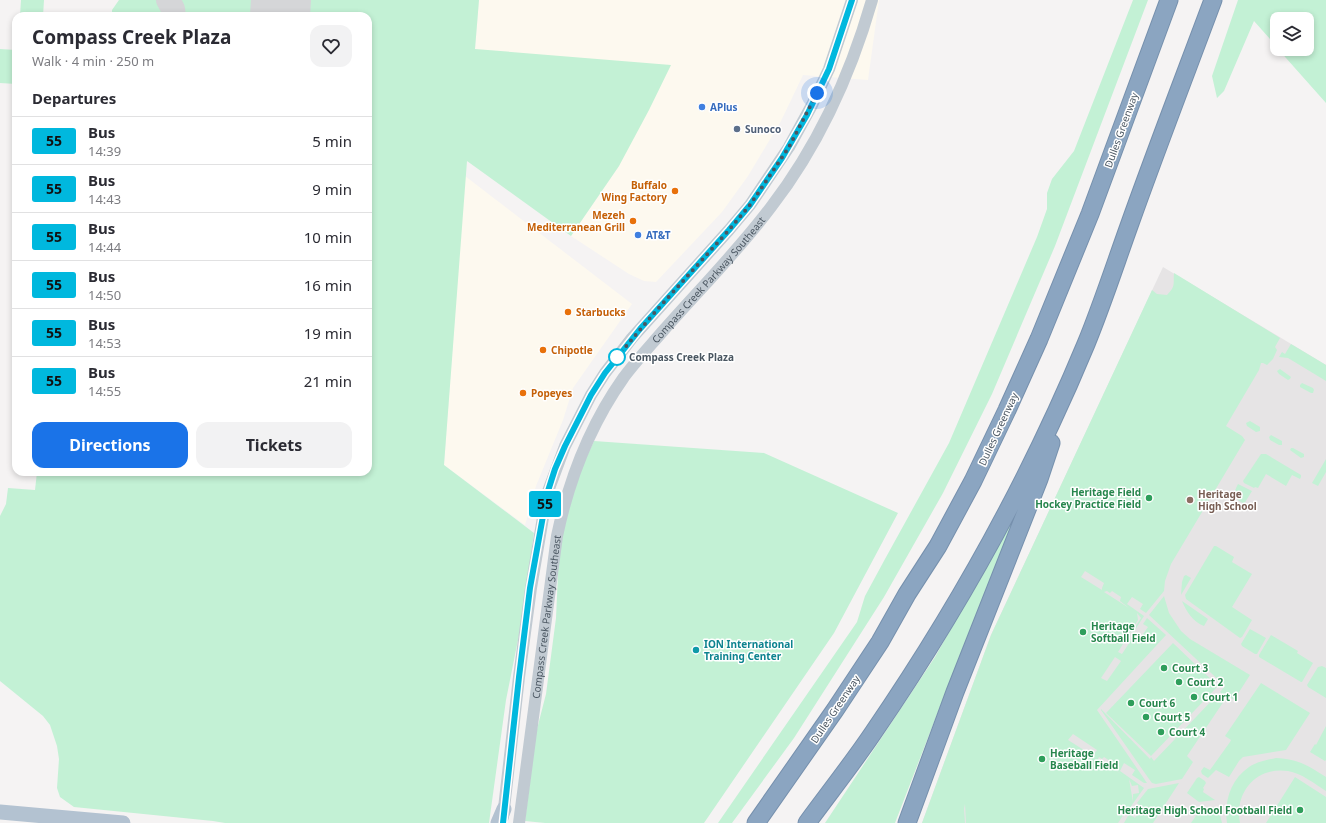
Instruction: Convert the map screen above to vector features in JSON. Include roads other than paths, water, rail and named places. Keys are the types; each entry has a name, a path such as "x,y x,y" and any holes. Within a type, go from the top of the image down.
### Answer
{"highway":[{"name":"Dulles Greenway","path":"756,823 835,710 880,642 907,594 938,546 973,481 1036,346 1090,214 1169,0"},
{"path":"907,823 955,692 1039,478 1077,366 1103,301 1129,225 1213,0"},
{"path":"807,823 872,735 942,626 979,562 1017,491 1077,366"}],"main road":[{"path":"0,812 123,823"},
{"path":"498,823 503,816"}],"street":[{"name":"Compass Creek Parkway Southeast","path":"503,816 530,588 547,494 555,469 591,395 605,373 632,338 734,225 750,205 789,147 812,105 829,69 852,0"},
{"name":"Compass Creek Parkway Southeast","path":"519,823 557,536 568,490 585,447 600,415 625,376 748,236 773,205 791,178 817,135 846,75 872,0"}],"place":[{"name":"APlus","path":"702,107"},
{"name":"Sunoco","path":"737,129"},
{"name":"Buffalo Wing Factory","path":"675,191"},
{"name":"Mezeh Mediterranean Grill","path":"633,221"},
{"name":"AT&T","path":"638,235"},
{"name":"Starbucks","path":"568,312"},
{"name":"Chipotle","path":"543,350"},
{"name":"Compass Creek Plaza","path":"617,357"},
{"name":"Popeyes","path":"523,393"},
{"name":"Heritage Field Hockey Practice Field","path":"1149,498"},
{"name":"Heritage High School","path":"1190,500"},
{"name":"Heritage Softball Field","path":"1083,632"},
{"name":"ION International Training Center","path":"696,650"},
{"name":"Court 3","path":"1164,668"},
{"name":"Court 2","path":"1179,682"},
{"name":"Court 1","path":"1194,697"},
{"name":"Court 6","path":"1131,703"},
{"name":"Court 5","path":"1146,717"},
{"name":"Court 4","path":"1161,732"},
{"name":"Heritage Baseball Field","path":"1042,759"},
{"name":"Heritage High School Football Field","path":"1300,810"}]}
